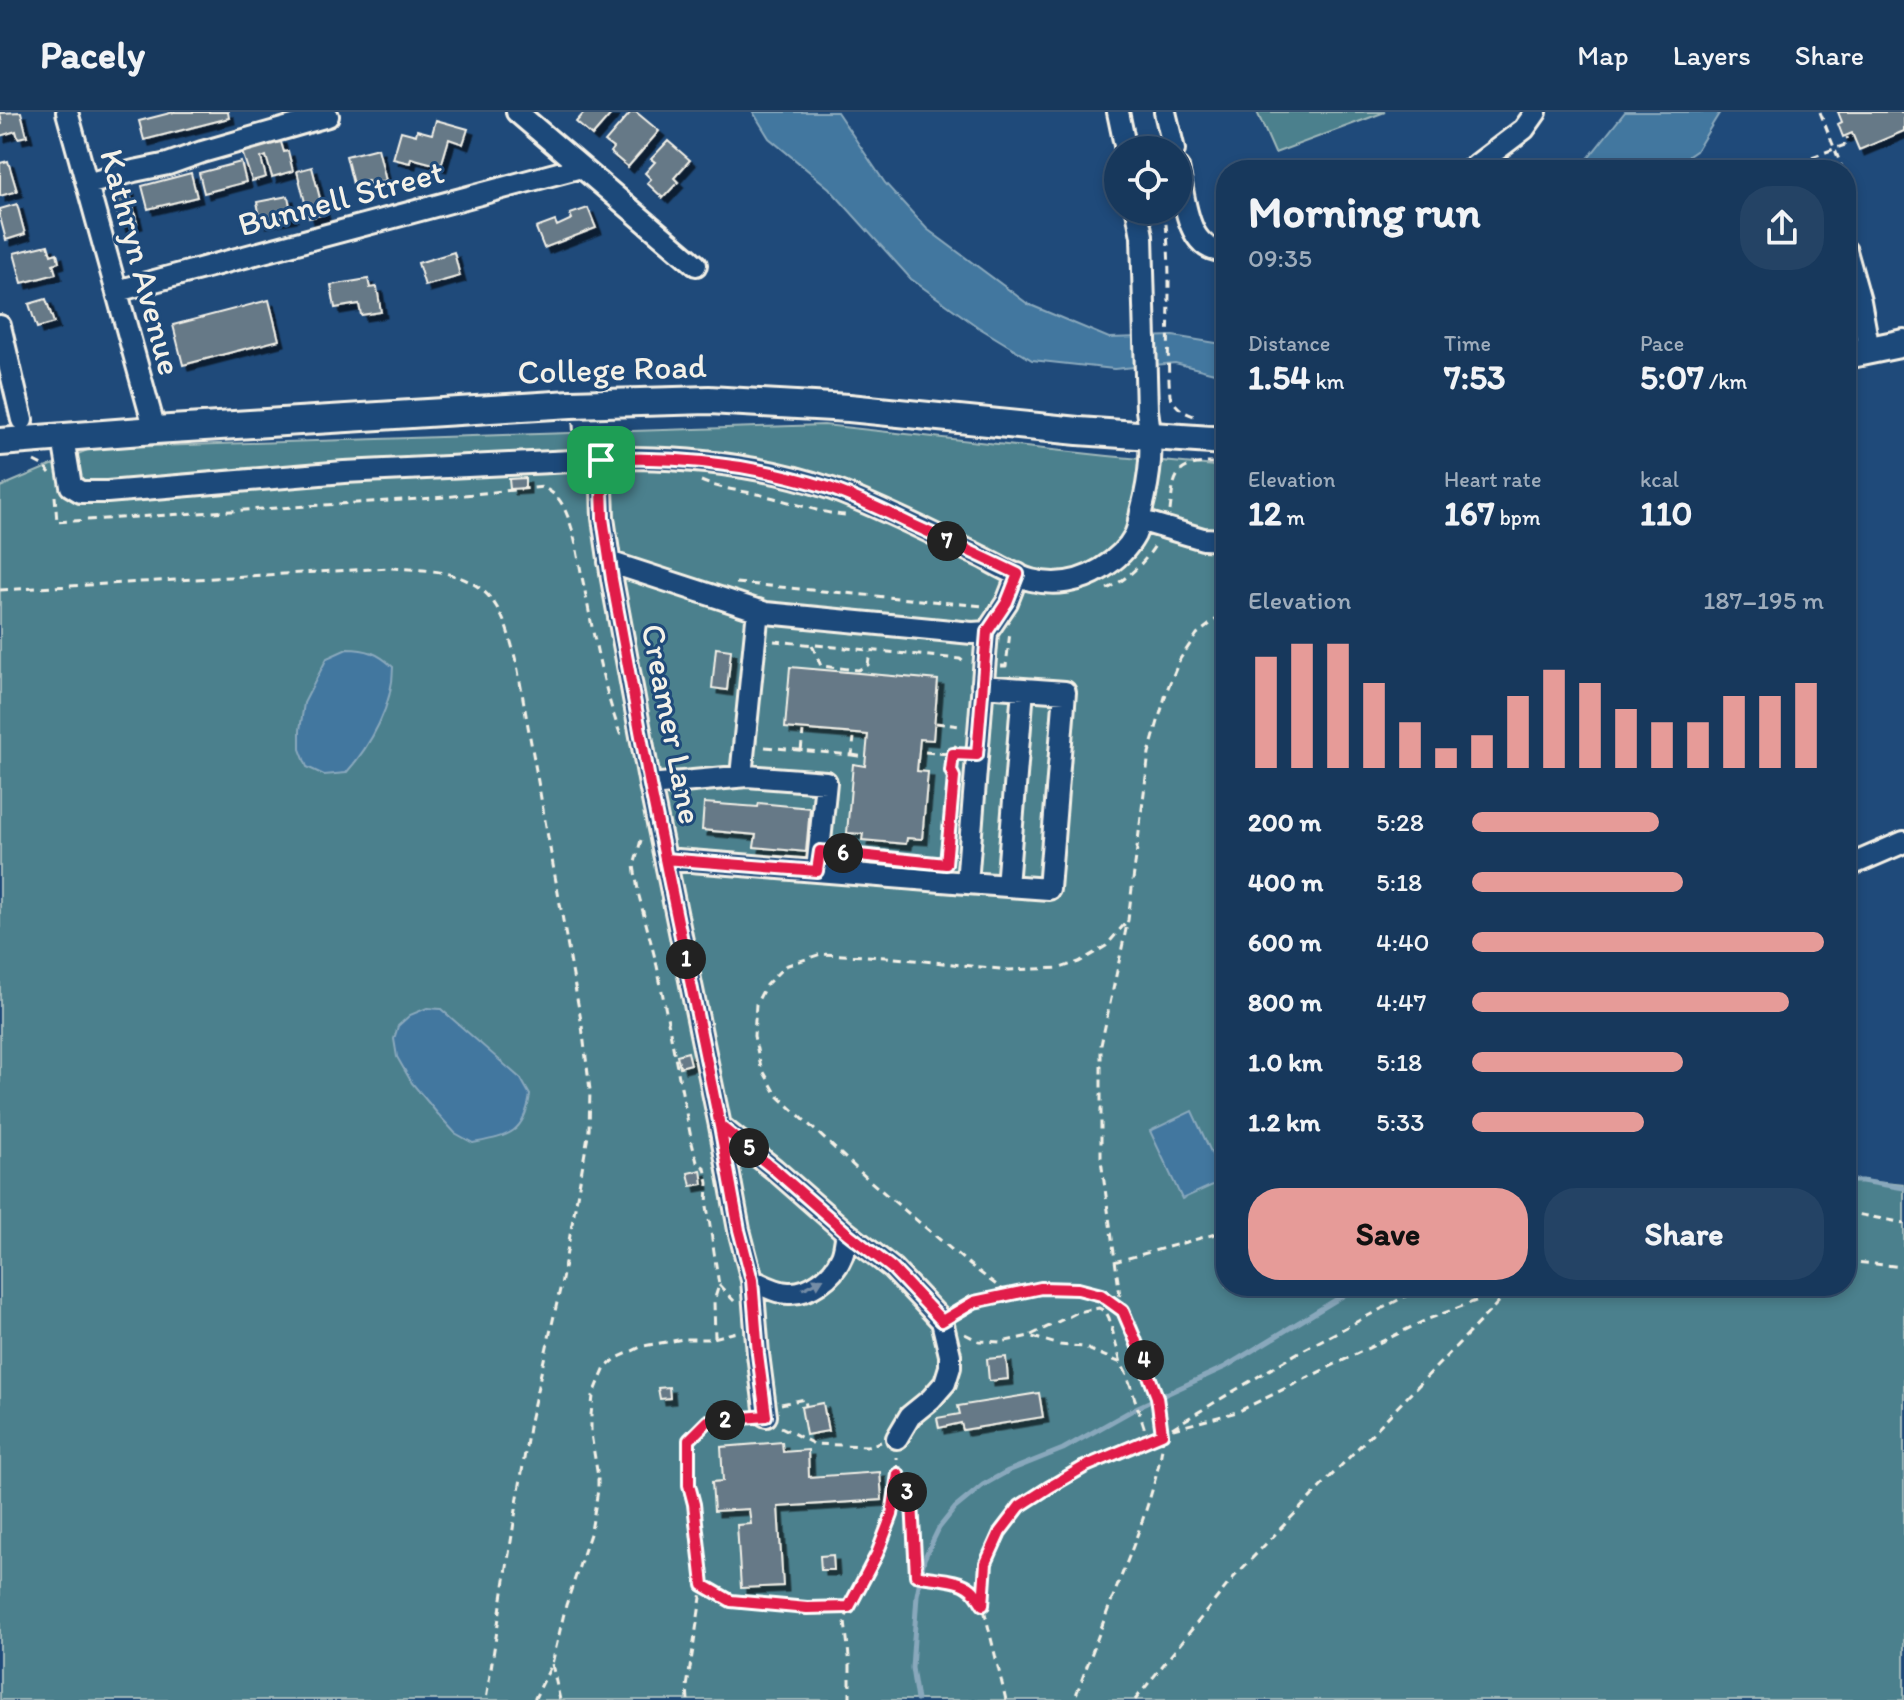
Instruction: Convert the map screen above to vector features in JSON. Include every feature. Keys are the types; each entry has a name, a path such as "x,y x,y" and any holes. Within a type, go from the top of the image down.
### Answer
{"main road":[{"path":"1858,353 1904,343"},
{"name":"College Road","path":"0,442 571,404 709,400 849,408 1216,440"}],"street":[{"name":"Kathryn Avenue","path":"67,112 155,430"},
{"path":"517,112 696,265"},
{"path":"1118,112 1123,136"},
{"path":"1165,112 1171,136"},
{"path":"1483,160 1524,129 1536,112"},
{"path":"87,184 168,164 328,116"},
{"name":"Bunnell Street","path":"117,291 581,167"},
{"path":"63,438 71,486 81,492 344,472 646,458 727,464 831,489 1029,580 1058,583 1077,580 1113,561 1135,535 1151,469 1140,224"},
{"path":"1191,224 1205,247 1216,251"},
{"path":"1856,287 1860,301 1858,353"},
{"path":"0,326 22,420"},
{"name":"Creamer Lane","path":"601,460 603,518 609,562 650,785 739,1230 752,1280 766,1411"},
{"path":"1139,520 1203,539 1216,540"},
{"path":"609,562 766,613 987,632"},
{"path":"967,883 987,632 1007,602 1018,574"},
{"path":"741,776 758,610"},
{"path":"665,859 1049,889 1065,692 982,686"},
{"path":"1007,886 1023,689"},
{"path":"650,785 741,776 826,782 817,871"},
{"path":"1856,863 1904,842"},
{"path":"720,1126 892,1268 942,1321 950,1355 945,1383 910,1416 897,1438"},
{"path":"752,1280 766,1288 789,1293 810,1288 829,1276 841,1258 847,1233"}],"path":[{"path":"1820,112 1839,160"},
{"path":"1812,157 1845,145 1847,137"},
{"path":"1166,224 1169,249 1170,396 1182,412 1204,418"},
{"path":"35,462 52,475"},
{"path":"691,476 710,485 849,515"},
{"path":"55,486 57,522 448,497 543,487 556,495 566,511 607,695 625,746"},
{"path":"0,590 389,568 435,570 462,578 481,589 496,606 507,631 517,665 582,1026 590,1090 589,1130 561,1285 530,1421 486,1700"},
{"path":"737,583 975,606 991,603"},
{"path":"1074,1700 1143,1520 1162,1452 1157,1397 1123,1311 1114,1262 1101,1160 1101,1045 1128,920 1149,753 1167,690 1180,659 1197,634 1216,620"},
{"path":"755,639 960,659 966,667"},
{"path":"812,645 821,666 858,670 868,665 870,651"},
{"path":"936,723 960,726 958,745 953,750 951,771 954,777 946,864"},
{"path":"801,751 803,732"},
{"path":"852,755 854,738"},
{"path":"765,747 864,757"},
{"path":"925,752 977,755"},
{"path":"643,832 634,866 639,896 657,966 692,1143 697,1162 705,1168 708,1183 707,1206 719,1285 714,1301 715,1338"},
{"path":"885,847 885,858"},
{"path":"1009,1294 870,1181 777,1095 761,1067 757,1052 754,1036 756,1004 766,985 785,966 821,954 886,957 1009,970 1060,968 1079,962 1106,946 1128,920"},
{"path":"1856,1214 1904,1223"},
{"path":"1114,1262 1216,1234"},
{"path":"1856,1262 1904,1267"},
{"path":"942,1321 974,1302 1041,1288 1078,1289 1101,1295 1123,1311"},
{"path":"1006,1700 983,1605 986,1563 1000,1532 1020,1506 1084,1467 1162,1434 1299,1352 1406,1296"},
{"path":"1167,1430 1237,1412 1426,1320 1488,1296"},
{"path":"1135,1700 1233,1578 1504,1296"},
{"path":"942,1321 979,1341 1001,1342 1029,1336 1094,1307 1106,1312 1144,1427 1143,1441"},
{"path":"534,1700 552,1664 566,1605 591,1531 598,1490 591,1415 597,1383 605,1368 617,1358 643,1346 684,1339 715,1338 756,1323"},
{"path":"1029,1336 1060,1345 1083,1347 1121,1363"},
{"path":"688,1700 687,1687 703,1585 689,1485 689,1440 708,1421 766,1411 805,1399 806,1406"},
{"path":"766,1411 775,1424 814,1444 867,1446 897,1438 898,1474 892,1515 845,1622 850,1700"},
{"path":"898,1474 912,1502 916,1575 951,1580 971,1588 983,1605"},
{"path":"703,1585 731,1601 807,1608 849,1607"},
{"path":"552,1664 560,1700"}],"green space":[{"path":"1257,112 1385,112 1275,153"},
{"path":"824,425 1216,466 1216,1296 1856,1296 1856,1180 1904,1185 1904,1700 0,1700 0,487 92,448"}],"water":[{"path":"753,112 837,112 885,183 927,229 1028,304 1109,338 1173,336 1216,343 1216,373 1175,363 1114,369 1032,360 978,327 911,279 829,188 769,138"},
{"path":"1625,112 1720,112 1696,151 1683,160 1587,160"},
{"path":"347,649 366,651 382,658 393,667 392,681 379,724 355,762 346,773 324,775 307,767 300,749 304,703 327,658"},
{"path":"427,1008 441,1009 521,1079 530,1095 524,1118 513,1131 473,1143 455,1133 412,1083 397,1057 394,1039 398,1026 410,1015"},
{"path":"1192,1111 1216,1163 1216,1184 1182,1199 1150,1131"}],"building":[{"path":"21,112 27,136 18,138 16,131 0,136 0,113"},
{"path":"174,112 228,112 229,118 144,140 139,121"},
{"path":"585,112 613,112 592,136 576,122"},
{"path":"631,112 636,112 659,131 628,167 610,152 613,148 605,142"},
{"path":"1838,112 1904,112 1904,131 1859,150 1852,133 1843,137"},
{"path":"436,120 468,129 463,144 449,139 441,166 411,158 410,163 393,159 401,131 416,135 417,130 432,134"},
{"path":"280,139 284,152 288,151 293,171 272,177 266,156 261,158 266,177 252,181 241,149"},
{"path":"668,141 690,160 674,178 678,182 663,198 647,183 651,179 645,173 655,162 651,159"},
{"path":"378,148 386,181 369,185 368,181 353,184 346,156"},
{"path":"8,161 17,191 0,196 0,163"},
{"path":"241,162 246,182 204,193 199,173"},
{"path":"312,167 324,214 309,218 297,171"},
{"path":"191,173 197,197 148,209 142,186"},
{"path":"129,190 137,223 121,227 112,194"},
{"path":"288,196 292,216 261,222 257,202"},
{"path":"17,204 25,234 6,240 0,209"},
{"path":"588,208 596,228 544,248 536,228 555,221 557,226 572,219 570,214"},
{"path":"48,245 51,255 57,253 59,262 53,264 56,274 22,283 14,253"},
{"path":"454,252 460,276 425,286 418,263"},
{"path":"368,279 370,288 377,287 381,312 361,315 359,304 335,308 331,285"},
{"path":"46,299 54,323 37,328 29,304"},
{"path":"269,300 279,340 183,365 173,325"},
{"path":"525,478 525,488 510,489 509,479"},
{"path":"716,648 731,650 727,690 712,688"},
{"path":"790,667 938,680 933,740 920,739 917,771 928,772 922,839 907,838 906,844 862,840 863,834 847,833 853,764 865,766 868,735 785,728"},
{"path":"704,803 758,807 759,803 810,808 806,852 754,847 756,835 702,830"},
{"path":"688,1052 691,1064 680,1067 677,1055"},
{"path":"701,1170 703,1184 691,1186 688,1173"},
{"path":"1006,1357 1008,1379 989,1381 987,1359"},
{"path":"669,1387 670,1398 660,1399 658,1388"},
{"path":"1039,1393 1043,1417 963,1430 961,1423 939,1428 937,1418 960,1414 958,1406"},
{"path":"823,1403 828,1431 806,1435 801,1407"},
{"path":"782,1442 783,1452 808,1450 809,1477 880,1472 882,1500 778,1507 783,1586 741,1588 737,1525 751,1524 749,1509 714,1511 712,1482 723,1481 721,1447"},
{"path":"833,1555 834,1570 821,1570 820,1556"}],"waterway":[{"path":"1856,1181 1904,1188"},
{"path":"917,1700 912,1668 917,1595 924,1559 939,1528 955,1508 983,1485 1008,1471 1063,1449 1138,1407 1225,1367 1342,1296"}],"route":[{"path":"668,458 727,464 786,476 831,489 1018,574 1007,602 987,632 977,755 953,754 951,771 954,777 946,864 820,851 817,871 665,859 720,1126 892,1268 942,1321 974,1302 1041,1288 1078,1289 1101,1295 1123,1311 1145,1362 1157,1397 1162,1434 1084,1467 1020,1506 1000,1532 986,1563 983,1605 971,1588 951,1580 916,1575 912,1502 898,1474 892,1515 877,1554 849,1607 807,1608 731,1601 703,1585 689,1485 689,1440 708,1421 766,1416 752,1280 739,1230 650,785 612,579 603,518 601,460 668,458"}]}
